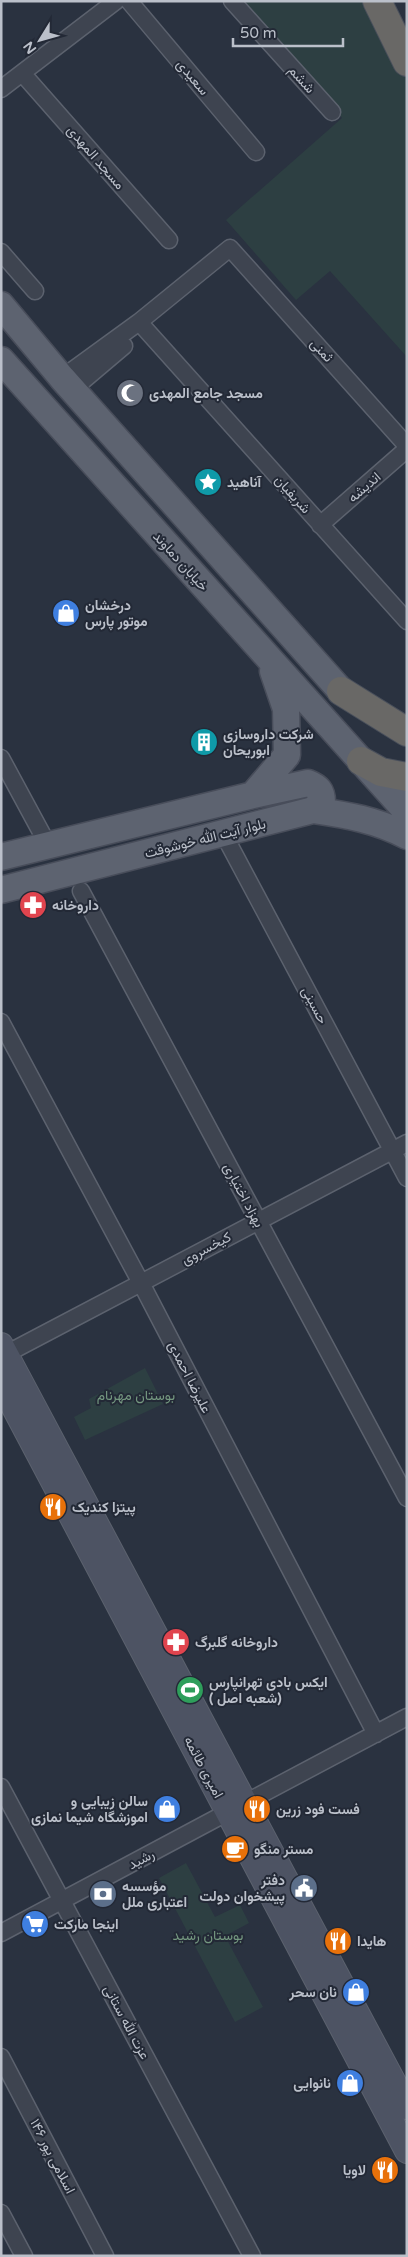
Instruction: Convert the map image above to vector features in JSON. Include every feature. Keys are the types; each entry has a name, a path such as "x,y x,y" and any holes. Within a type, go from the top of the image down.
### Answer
{"highway":[{"path":"377,1 407,62"},
{"path":"392,1 407,25"},
{"path":"341,691 407,732"},
{"path":"361,761 381,772 407,776"}],"main road":[{"path":"1,305 67,384 341,691"},
{"name":"خیابان دماوند","path":"1,360 407,812"},
{"path":"253,795 287,755 286,708 270,661"},
{"path":"1,857 308,783 316,786 322,793 322,802 313,810"},
{"name":"بلوار آیت الله خوشوقت","path":"1,890 313,810 355,816 387,826 407,836"},
{"name":"امیری طائمه","path":"4,1349 407,2151"},
{"name":"امیری طائمه","path":"1,1384 236,1808 407,2107"}],"street":[{"path":"1,89 116,1"},
{"name":"سعیدی","path":"129,1 256,152"},
{"name":"ششم","path":"232,1 332,112"},
{"name":"مسجد المهدی","path":"22,73 169,240"},
{"name":"ثمنی","path":"142,325 230,248 405,441"},
{"path":"1,252 35,291"},
{"path":"67,384 142,325"},
{"name":"شریفیان","path":"142,325 407,621"},
{"name":"اندیشه","path":"320,525 405,441"},
{"path":"1,758 48,846"},
{"name":"حسینی","path":"223,833 407,1178"},
{"name":"بهزاد اختیاری","path":"82,891 407,1498"},
{"name":"علیرضا احمدی","path":"1,1022 141,1282 376,1734"},
{"name":"کیخسروی","path":"4,1349 141,1282 407,1142"},
{"name":"رشید","path":"1,1933 407,1718"},
{"name":"عزت الله ستانی","path":"1,1788 252,2256"},
{"name":"۱۴۶ اسلامی پور","path":"1,2057 104,2256"},
{"path":"1,2213 24,2256"}],"green space":[{"path":"239,1 369,1 407,71 407,357 330,271 296,300 226,220 342,118"},
{"name":"بوستان مهرنام","path":"145,1368 163,1404 85,1440 74,1417 91,1408 89,1399"},
{"name":"بوستان رشید","path":"186,1863 215,1917 240,1905 249,1923 225,1936 263,2007 235,2022 159,1878"}],"place":[{"name":"مسجد جامع المهدی","path":"130,393"},
{"name":"آناهید","path":"208,482"},
{"name":"درخشان موتور پارس","path":"66,613"},
{"name":"شرکت داروسازی ابوریحان","path":"204,742"},
{"name":"داروخانه","path":"33,905"},
{"name":"پیتزا کندیک","path":"53,1507"},
{"name":"داروخانه گلبرگ","path":"176,1642"},
{"name":"ایکس بادی تهرانپارس ( شعبه اصل)","path":"190,1690"},
{"name":"سالن زیبایی و اموزشگاه شیما نمازی","path":"167,1809"},
{"name":"فست فود زرین","path":"257,1809"},
{"name":"مستر منگو","path":"235,1849"},
{"name":"دفتر پیشخوان دولت","path":"304,1888"},
{"name":"مؤسسه اعتباری ملل","path":"103,1894"},
{"name":"اینجا مارکت","path":"35,1924"},
{"name":"هایدا","path":"338,1941"},
{"name":"نان سحر","path":"356,1992"},
{"name":"نانوایی","path":"350,2083"},
{"name":"لاویا","path":"385,2170"}]}
